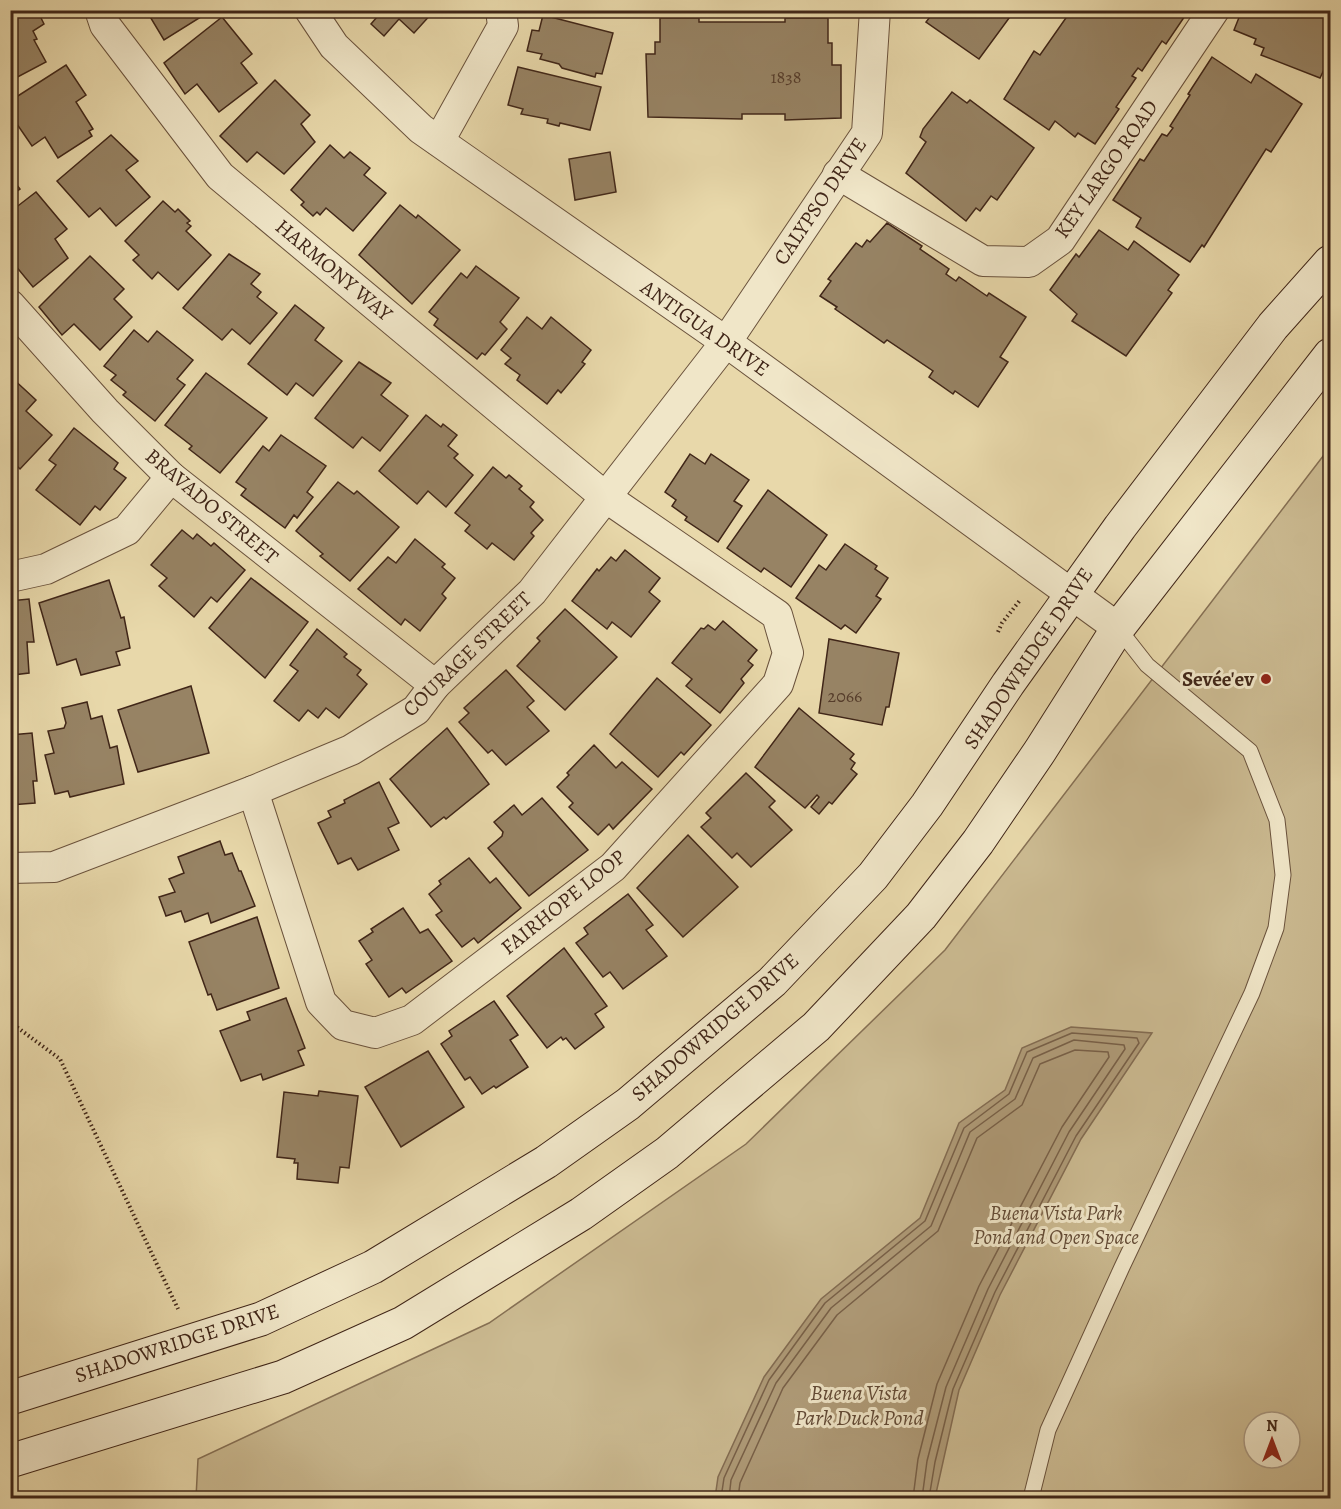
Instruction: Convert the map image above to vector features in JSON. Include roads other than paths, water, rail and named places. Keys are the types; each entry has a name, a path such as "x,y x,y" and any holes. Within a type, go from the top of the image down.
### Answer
{"street":[{"name":"HARMONY WAY","path":"100,10 105,25 220,176 604,496"},
{"name":"ANTIGUA DRIVE","path":"310,10 334,46 421,129 726,342 1118,628"},
{"path":"439,141 503,26 501,10"},
{"name":"CALYPSO DRIVE","path":"726,342 867,132 875,10"},
{"name":"KEY LARGO ROAD","path":"838,174 983,261 1029,262 1060,240 1215,10"},
{"name":"SHADOWRIDGE DRIVE","path":"10,1398 261,1319 373,1267 546,1162 628,1104 772,982 873,876 927,805 1071,593 1273,326 1330,262"},
{"name":"BRAVADO STREET","path":"10,305 105,411 171,477 435,685"},
{"name":"COURAGE STREET","path":"10,868 54,867 253,791 351,750 416,710 435,685 532,592 604,496 726,342"},
{"path":"10,1461 283,1377 403,1323 581,1214 667,1153 816,1027 921,916 978,842 1040,751 1118,628 1330,355"},
{"path":"10,577 46,569 127,530 171,477"},
{"name":"FAIRHOPE LOOP","path":"253,791 321,1002 343,1025 375,1033 411,1020 613,867 778,684 788,653 777,615 604,496"}],"lane":[{"path":"1031,1498 1048,1430 1122,1267 1252,993 1276,928 1283,876 1277,820 1250,751 1148,665 1118,628"}],"water":[{"name":"Buena Vista Park Duck Pond","path":"1071,1027 1152,1033 1081,1139 1000,1295 959,1390 935,1498 715,1498 718,1477 764,1377 821,1299 920,1218 959,1123 1005,1090 1022,1048"}],"place":[{"name":"Sevée'ev","path":"1266,679"}],"park label":[{"name":"Buena Vista Park Pond and Open Space","path":"1056,1225"}]}
